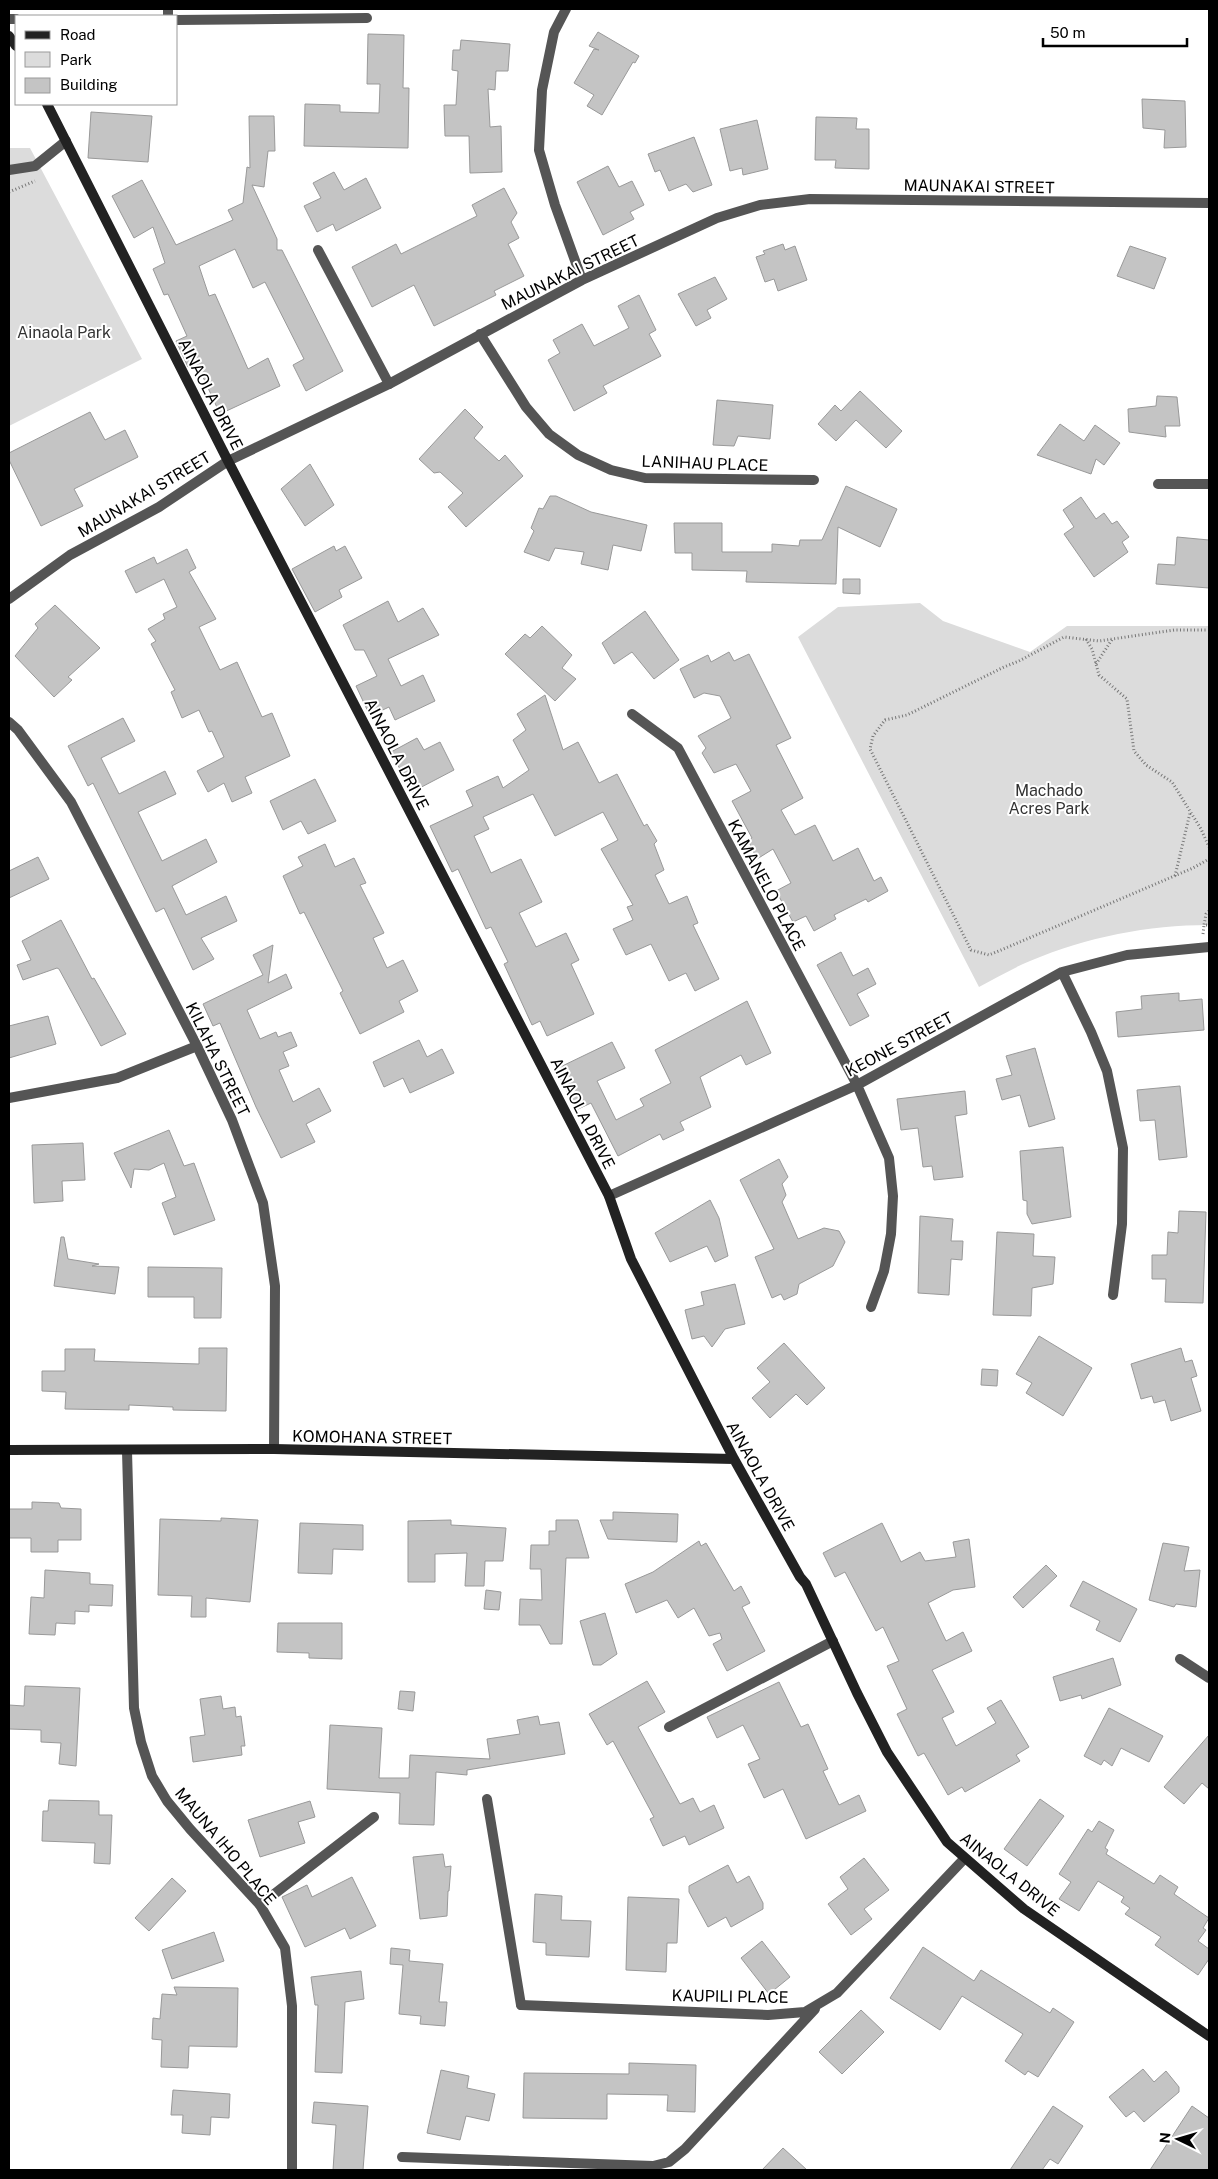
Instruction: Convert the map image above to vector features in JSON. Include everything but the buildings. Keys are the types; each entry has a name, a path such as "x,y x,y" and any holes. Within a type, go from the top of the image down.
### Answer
{"street":[{"path":"566,9 554,32 542,90 539,150 555,205 582,280"},
{"path":"178,20 368,18"},
{"name":"AINAOLA DRIVE","path":"48,105 228,461 609,1196 631,1259 734,1459 800,1577 806,1584 887,1752 947,1842 964,1858 1024,1909 1209,2036"},
{"path":"9,170 35,166 66,141"},
{"name":"MAUNAKAI STREET","path":"9,599 70,555 159,507 228,461 389,384 582,280 716,218 760,205 810,199 1209,203"},
{"path":"318,250 389,384"},
{"name":"LANIHAU PLACE","path":"480,334 526,407 550,434 578,455 611,470 645,478 814,480"},
{"path":"1158,484 1209,484"},
{"name":"KAMANELO PLACE","path":"632,714 678,748 857,1085 889,1158 893,1196 891,1234 886,1262 871,1307"},
{"name":"KILAHA STREET","path":"9,722 18,730 71,802 197,1046 232,1120 263,1203 275,1286 274,1449"},
{"name":"KEONE STREET","path":"609,1196 857,1085 1062,972 1127,955 1209,947"},
{"path":"1062,972 1091,1032 1107,1071 1123,1148 1122,1224 1113,1296"},
{"path":"9,1098 117,1078 197,1046"},
{"name":"KOMOHANA STREET","path":"9,1450 274,1449 734,1459"},
{"name":"MAUNA IHO PLACE","path":"127,1451 134,1708 140,1742 152,1776 167,1801 190,1829 260,1905 285,1948 292,2006 292,2170"},
{"path":"669,1726 833,1641"},
{"path":"1180,1659 1209,1678"},
{"name":"KAUPILI PLACE","path":"487,1799 522,2005 768,2015 805,2012 837,1994 964,1858"},
{"path":"260,1905 374,1816"},
{"path":"402,2157 653,2166 669,2162 685,2149 821,2002"}],"path":[{"path":"9,192 35,182 38,174"},
{"path":"1209,630 1174,630 1099,641 1064,637 1019,662 1004,667 907,715 885,720 872,736 870,749 971,950 989,955 1175,876 1209,859"},
{"path":"1096,665 1114,638"},
{"path":"1086,639 1099,675 1127,699 1134,751 1146,765 1172,782 1209,847"},
{"path":"1175,876 1190,812"},
{"path":"1209,911 1206,914 1204,925 1209,925"}],"green space":[{"name":"Ainaola Park","path":"9,148 30,148 142,359 9,426"},
{"name":"Machado Acres Park","path":"920,603 943,621 1030,652 1067,626 1209,626 1209,925 1141,930 1073,945 1030,961 979,987 798,637 838,607"}]}
